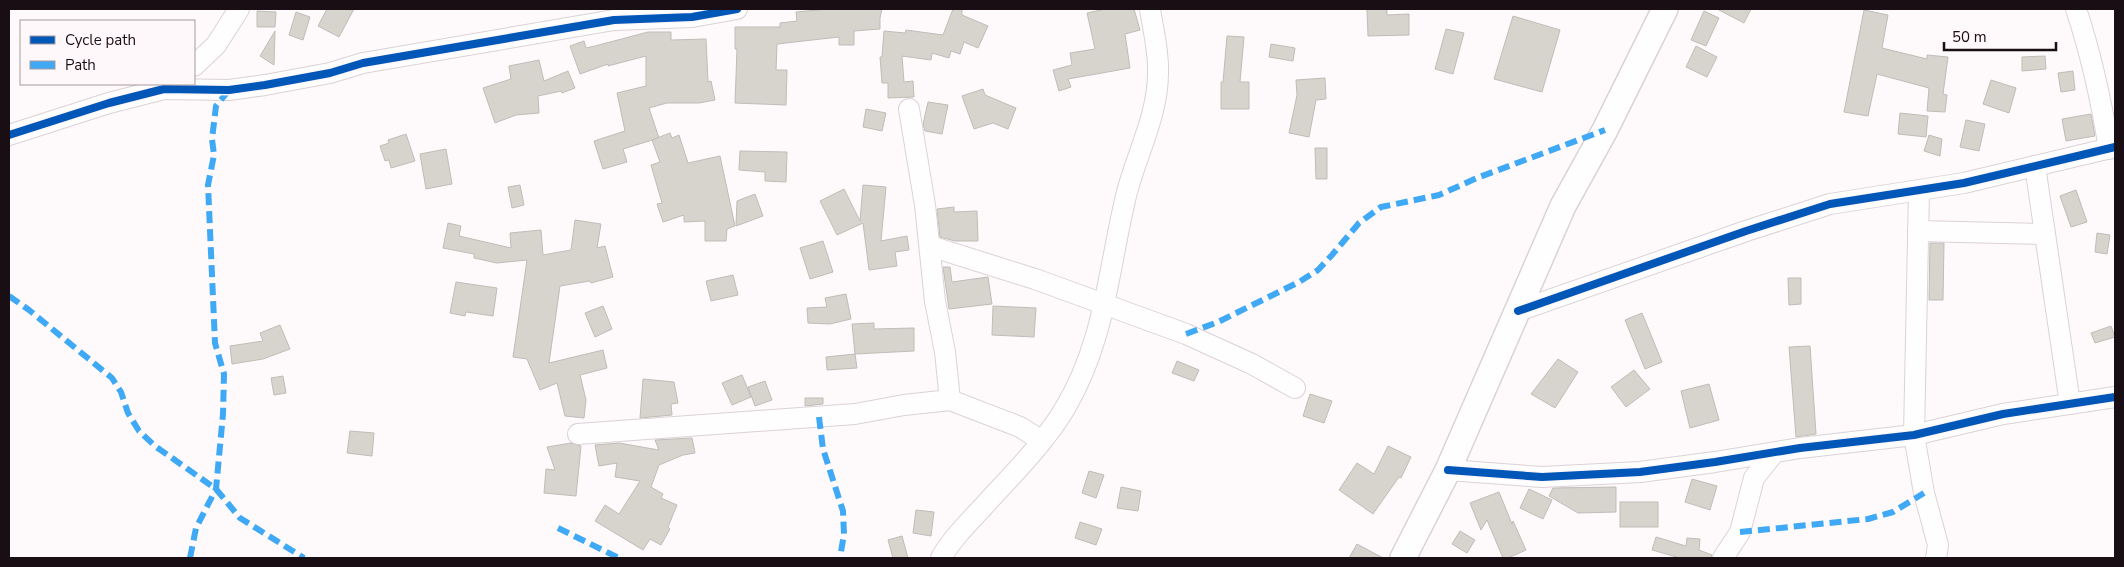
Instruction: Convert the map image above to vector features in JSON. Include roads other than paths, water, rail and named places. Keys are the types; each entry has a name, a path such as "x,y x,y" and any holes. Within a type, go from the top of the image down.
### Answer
{"main road":[{"path":"1403,558 1448,470 1563,206 1665,9"}],"street":[{"path":"195,65 216,45 239,9"},
{"path":"594,24 612,9"},
{"path":"9,136 167,86 229,90 325,74 362,63 614,20 692,17 737,9"},
{"path":"941,558 956,537 1042,441 1064,410 1082,376 1095,343 1105,304 1126,197 1136,161 1152,119 1156,96 1158,73 1150,9"},
{"path":"1518,311 1746,230 1830,204 1964,183 2112,148 2092,56 2076,9"},
{"path":"908,109 925,205 935,301 945,352 950,400"},
{"path":"2035,166 2070,404"},
{"path":"1920,190 1914,435 1924,493 1938,545 1936,558"},
{"path":"1918,231 2045,234"},
{"path":"930,246 1035,279 1186,334 1252,364 1296,388"},
{"path":"1448,470 1542,477 1632,472 1914,435 2003,414 2113,399"},
{"path":"578,434 855,414 904,405 950,400 1020,427 1042,441"},
{"path":"1723,558 1740,532 1754,478 1774,452"}]}
